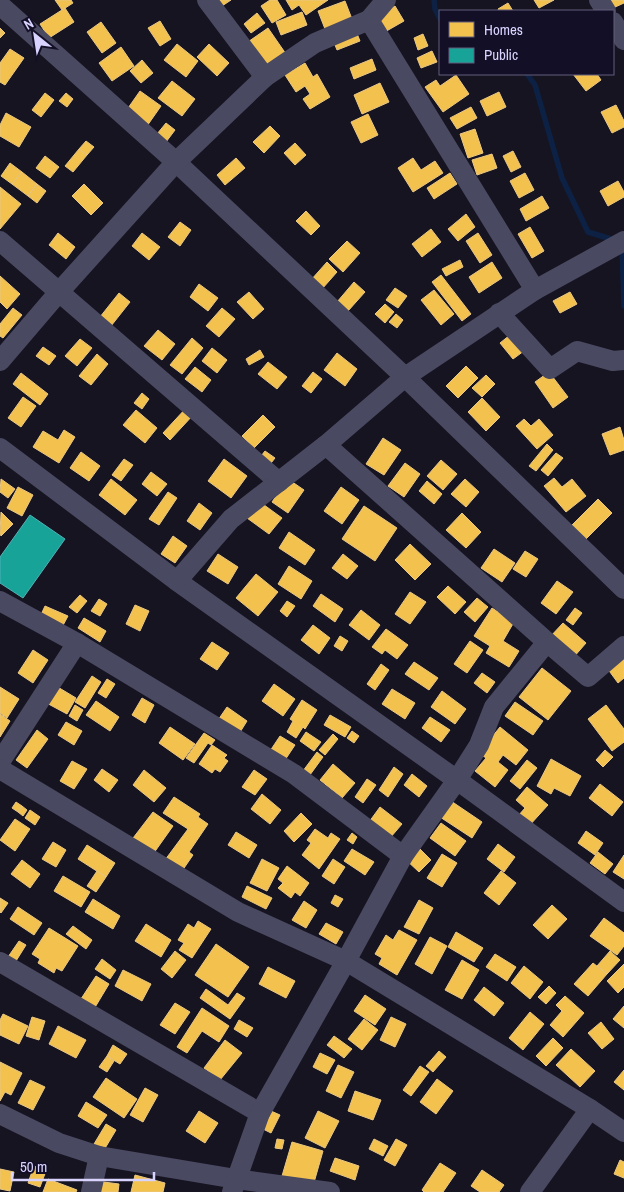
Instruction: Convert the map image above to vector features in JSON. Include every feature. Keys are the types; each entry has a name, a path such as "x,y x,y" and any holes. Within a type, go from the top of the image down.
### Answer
{"street":[{"path":"207,0 265,77"},
{"path":"0,361 59,292 176,162 265,77 315,43 369,20 386,0"},
{"path":"0,5 176,162 405,377 624,589"},
{"path":"369,20 535,290"},
{"path":"614,24 624,40"},
{"path":"0,242 279,482"},
{"path":"177,581 231,519 326,445 405,377 535,290 618,244"},
{"path":"500,313 550,369 577,351 618,361"},
{"path":"326,445 588,677 624,646"},
{"path":"0,448 177,581 457,780 624,902"},
{"path":"0,601 77,643 294,774 403,856"},
{"path":"234,1186 260,1113 403,856 457,780 479,745 494,708 547,642"},
{"path":"0,762 77,643"},
{"path":"0,769 238,912 346,961 590,1109 624,1132"},
{"path":"0,962 260,1113"},
{"path":"530,1192 590,1109"},
{"path":"0,1114 59,1143 99,1156 234,1186 330,1192"},
{"path":"90,1192 99,1156"}],"building: Homes":[{"path":"55,0 71,0 73,3 62,10"},
{"path":"219,0 231,0 222,6"},
{"path":"270,0 277,0 286,15 272,23 261,6"},
{"path":"286,0 328,0 306,15 299,5 292,10"},
{"path":"534,0 554,0 539,8"},
{"path":"609,0 624,0 624,3 613,8"},
{"path":"345,1 352,19 325,29 318,11"},
{"path":"508,3 512,10 498,10"},
{"path":"395,6 404,21 383,33 374,18"},
{"path":"65,8 74,22 49,38 40,24"},
{"path":"302,12 307,25 281,35 276,22"},
{"path":"257,13 265,23 251,33 244,24"},
{"path":"160,21 171,39 160,46 148,28"},
{"path":"101,22 116,43 102,53 87,32"},
{"path":"0,28 5,33 0,38"},
{"path":"268,28 286,54 263,70 245,44"},
{"path":"356,31 360,41 337,50 333,40"},
{"path":"423,34 428,46 418,50 414,38"},
{"path":"177,44 198,61 186,77 164,60"},
{"path":"209,44 229,63 217,76 197,57"},
{"path":"121,47 134,66 112,81 99,63"},
{"path":"10,49 24,58 5,85 0,82 0,63"},
{"path":"432,51 437,62 421,68 417,58"},
{"path":"372,59 376,70 354,79 350,68"},
{"path":"142,60 153,73 141,83 130,71"},
{"path":"305,63 313,77 317,74 330,97 310,109 303,99 310,94 305,86 296,92 285,75"},
{"path":"456,75 469,94 443,112 425,87 436,80 440,86"},
{"path":"574,75 598,75 601,80 586,91"},
{"path":"172,81 195,99 182,116 158,98"},
{"path":"380,83 389,102 362,114 354,95"},
{"path":"140,91 161,106 147,126 126,111"},
{"path":"499,92 506,107 487,116 480,101"},
{"path":"45,93 54,100 41,117 32,110"},
{"path":"66,93 73,99 67,107 59,101"},
{"path":"616,105 624,121 624,127 612,133 601,112"},
{"path":"471,107 477,118 457,129 450,118"},
{"path":"6,113 31,127 19,147 0,136 0,125"},
{"path":"368,114 378,135 361,143 351,122"},
{"path":"166,123 175,130 166,142 157,134"},
{"path":"270,126 280,136 264,153 253,142"},
{"path":"475,129 483,153 468,158 460,134"},
{"path":"86,141 94,147 87,155 79,149"},
{"path":"295,143 306,155 295,165 284,153"},
{"path":"79,149 87,155 73,172 65,166"},
{"path":"513,151 521,167 511,172 503,156"},
{"path":"492,154 497,168 477,175 472,160"},
{"path":"45,156 59,167 50,178 36,168"},
{"path":"236,158 245,168 225,185 217,175"},
{"path":"413,158 421,170 435,161 443,173 413,192 398,168"},
{"path":"10,163 22,172 12,184 1,176"},
{"path":"22,172 37,184 28,196 12,184"},
{"path":"450,173 457,184 434,199 427,188"},
{"path":"525,173 534,190 519,198 510,181"},
{"path":"618,181 624,192 624,197 608,206 600,191"},
{"path":"37,184 46,191 37,203 28,196"},
{"path":"84,184 103,203 91,215 72,196"},
{"path":"0,187 21,204 0,229"},
{"path":"542,196 549,208 526,221 520,209"},
{"path":"306,211 320,226 311,235 296,221"},
{"path":"466,214 475,227 458,241 448,229"},
{"path":"180,222 191,230 180,246 168,237"},
{"path":"530,227 544,251 532,258 518,234"},
{"path":"431,229 441,242 422,257 412,244"},
{"path":"58,233 75,247 66,259 49,245"},
{"path":"142,233 160,247 149,260 132,246"},
{"path":"478,233 492,255 480,263 466,241"},
{"path":"347,241 360,253 343,272 329,259"},
{"path":"460,260 463,267 446,276 442,269"},
{"path":"327,262 337,272 322,289 311,280"},
{"path":"492,262 502,278 479,293 469,277"},
{"path":"441,275 471,314 462,321 432,282"},
{"path":"0,276 20,294 7,309 0,302"},
{"path":"354,282 365,292 348,311 337,302"},
{"path":"199,284 218,298 208,311 190,297"},
{"path":"395,288 407,296 398,308 386,300"},
{"path":"434,290 454,314 441,325 421,300"},
{"path":"249,292 264,309 253,319 237,302"},
{"path":"570,292 577,304 560,313 553,301"},
{"path":"119,293 130,302 111,326 100,317"},
{"path":"385,304 394,312 385,323 375,314"},
{"path":"13,308 22,315 3,338 0,336 0,324"},
{"path":"222,308 235,319 219,337 206,326"},
{"path":"396,314 403,320 397,328 389,322"},
{"path":"158,330 175,344 162,360 144,346"},
{"path":"515,331 528,348 513,359 500,343"},
{"path":"192,338 203,348 182,374 170,365"},
{"path":"80,339 92,348 77,366 65,356"},
{"path":"43,347 56,356 49,365 36,356"},
{"path":"212,348 227,360 217,373 202,361"},
{"path":"260,350 264,357 249,365 246,359"},
{"path":"337,353 357,369 345,386 324,370"},
{"path":"97,354 108,364 91,385 79,376"},
{"path":"268,362 287,377 277,389 258,374"},
{"path":"466,366 478,378 458,398 446,386"},
{"path":"195,367 211,380 202,392 185,379"},
{"path":"313,372 322,379 311,393 302,386"},
{"path":"549,372 568,397 553,408 535,382"},
{"path":"21,373 48,394 40,405 13,384"},
{"path":"486,375 495,384 482,397 472,388"},
{"path":"142,393 149,399 142,409 134,403"},
{"path":"23,397 36,406 21,427 8,418"},
{"path":"482,398 500,417 486,431 468,412"},
{"path":"187,407 194,414 170,440 163,433"},
{"path":"136,410 157,428 145,443 123,425"},
{"path":"263,415 275,427 254,448 242,436"},
{"path":"524,419 531,426 539,419 553,435 537,449 516,426"},
{"path":"620,427 624,440 624,450 610,455 602,434"},
{"path":"64,430 75,437 59,463 33,447 43,431 58,440"},
{"path":"383,438 401,450 384,475 366,464"},
{"path":"547,444 553,450 536,471 529,466"},
{"path":"265,451 275,458 268,467 258,460"},
{"path":"81,452 100,466 89,481 70,468"},
{"path":"556,453 563,458 548,476 541,470"},
{"path":"124,459 133,465 121,481 112,475"},
{"path":"224,459 247,476 231,498 208,481"},
{"path":"441,460 457,474 443,490 427,476"},
{"path":"405,463 420,474 404,497 388,486"},
{"path":"151,472 167,484 157,496 142,484"},
{"path":"554,478 562,487 572,479 586,496 566,512 544,486"},
{"path":"1,479 15,489 8,498 0,492"},
{"path":"111,479 137,500 125,515 99,495"},
{"path":"288,479 304,490 288,513 272,502"},
{"path":"465,479 479,492 466,507 451,494"},
{"path":"427,481 442,494 434,504 419,491"},
{"path":"18,487 33,495 22,516 7,508"},
{"path":"341,487 359,500 342,524 324,511"},
{"path":"168,492 177,498 159,525 149,519"},
{"path":"598,499 612,513 586,539 572,525"},
{"path":"260,502 282,518 269,534 247,518"},
{"path":"199,503 212,513 200,530 187,521"},
{"path":"364,506 397,528 375,561 342,539"},
{"path":"1,512 13,524 1,536 0,534"},
{"path":"462,513 481,532 466,548 446,530"},
{"path":"289,532 315,550 305,565 279,548"},
{"path":"173,536 187,546 175,563 161,554"},
{"path":"410,544 431,564 415,580 395,560"},
{"path":"494,549 515,563 502,582 481,568"},
{"path":"525,551 538,559 526,577 513,569"},
{"path":"218,554 238,567 228,584 207,571"},
{"path":"343,554 358,566 347,579 332,568"},
{"path":"289,566 312,581 301,599 278,584"},
{"path":"256,574 278,592 258,616 236,598"},
{"path":"557,581 573,592 556,614 541,603"},
{"path":"448,586 466,602 455,614 437,597"},
{"path":"410,592 426,602 410,624 395,614"},
{"path":"321,594 343,609 335,622 313,606"},
{"path":"80,595 87,601 77,613 69,607"},
{"path":"477,598 488,607 475,622 464,612"},
{"path":"99,599 107,604 100,616 91,611"},
{"path":"287,601 295,606 287,617 280,611"},
{"path":"135,605 149,611 140,631 126,624"},
{"path":"45,606 68,616 61,629 39,619"},
{"path":"492,608 514,622 503,641 519,651 509,667 486,653 490,646 474,636"},
{"path":"575,608 582,613 573,625 566,620"},
{"path":"361,610 380,625 369,640 349,625"},
{"path":"84,618 106,631 100,642 78,628"},
{"path":"563,623 586,643 573,658 550,637"},
{"path":"313,625 330,638 319,654 301,640"},
{"path":"386,629 408,645 397,659 385,650 382,654 372,647"},
{"path":"340,636 348,641 342,651 334,646"},
{"path":"470,641 483,650 467,673 454,664"},
{"path":"212,642 229,653 217,670 200,659"},
{"path":"33,650 48,660 33,683 18,673"},
{"path":"624,655 624,678 618,683 607,668"},
{"path":"414,662 438,678 429,690 405,674"},
{"path":"381,664 389,670 375,690 367,684"},
{"path":"542,668 571,691 548,720 519,697"},
{"path":"482,673 495,682 487,693 474,683"},
{"path":"92,676 101,682 85,708 75,702"},
{"path":"107,679 115,684 106,698 98,693"},
{"path":"51,683 76,698 67,714 41,700"},
{"path":"274,684 295,699 283,716 262,701"},
{"path":"0,687 19,699 7,718 0,713"},
{"path":"392,689 415,703 405,719 382,704"},
{"path":"442,691 466,709 455,724 431,707"},
{"path":"142,698 154,705 145,723 132,715"},
{"path":"302,700 317,710 305,729 303,727 296,738 287,732 293,721 290,719"},
{"path":"96,701 119,717 110,731 86,715"},
{"path":"515,702 543,721 533,735 505,716"},
{"path":"75,705 83,710 77,721 69,716"},
{"path":"606,705 624,729 624,742 612,751 588,719"},
{"path":"227,707 247,721 237,737 216,723"},
{"path":"0,714 10,721 0,737"},
{"path":"330,715 351,727 345,737 324,725"},
{"path":"430,717 450,730 441,742 422,728"},
{"path":"66,722 82,731 74,745 58,735"},
{"path":"170,727 195,744 183,760 159,743"},
{"path":"500,727 528,750 516,765 503,755 498,762 508,770 495,787 475,771 486,758 479,753"},
{"path":"37,730 48,739 27,768 16,760"},
{"path":"352,731 359,736 354,743 347,738"},
{"path":"306,732 321,742 314,751 300,741"},
{"path":"204,733 215,740 211,745 208,743 194,763 186,758"},
{"path":"333,734 338,739 325,755 319,750"},
{"path":"280,736 295,745 283,763 268,754"},
{"path":"212,745 227,755 224,758 228,761 220,772 215,769 212,773 199,764"},
{"path":"605,750 613,757 603,767 596,760"},
{"path":"317,752 323,757 307,779 300,775"},
{"path":"551,759 581,776 570,796 554,788 551,794 537,786"},
{"path":"527,760 537,768 520,789 510,781"},
{"path":"72,761 87,769 74,789 60,781"},
{"path":"333,764 355,783 342,798 320,780"},
{"path":"394,767 403,774 388,797 379,790"},
{"path":"102,769 118,780 109,792 94,780"},
{"path":"144,770 166,788 154,802 133,785"},
{"path":"254,770 267,779 255,795 242,787"},
{"path":"412,774 427,786 419,797 404,785"},
{"path":"367,779 376,785 363,803 355,797"},
{"path":"600,784 623,802 612,816 589,798"},
{"path":"527,787 548,805 529,826 518,816 525,808 516,800"},
{"path":"262,794 281,810 270,824 251,809"},
{"path":"174,797 200,814 198,817 208,824 189,852 193,855 182,871 165,860 188,829 163,813"},
{"path":"451,801 482,822 472,838 440,817"},
{"path":"16,802 22,806 18,812 12,808"},
{"path":"22,806 27,810 23,816 18,812"},
{"path":"380,807 402,824 390,838 369,822"},
{"path":"30,810 40,817 35,825 25,818"},
{"path":"153,812 173,826 151,857 130,842"},
{"path":"301,813 312,824 294,842 284,831"},
{"path":"15,819 30,829 15,851 0,840"},
{"path":"441,823 466,841 455,856 430,838"},
{"path":"315,829 328,838 331,833 340,839 319,869 302,855 311,843 307,840"},
{"path":"586,831 603,843 595,855 578,843"},
{"path":"236,832 257,845 249,858 228,845"},
{"path":"352,833 357,837 353,844 347,840"},
{"path":"53,842 66,850 56,867 42,859"},
{"path":"498,844 515,857 504,872 487,859"},
{"path":"87,845 115,863 106,877 78,859"},
{"path":"417,846 431,860 419,872 404,858"},
{"path":"352,849 374,862 365,875 344,861"},
{"path":"598,852 613,864 605,874 590,863"},
{"path":"442,854 457,863 442,887 427,878"},
{"path":"624,855 624,879 613,872"},
{"path":"262,859 279,868 267,891 250,883"},
{"path":"333,859 345,867 334,884 322,876"},
{"path":"22,860 40,874 30,888 11,874"},
{"path":"287,866 309,883 300,896 295,892 291,898 278,888 283,883 278,879"},
{"path":"97,871 106,877 96,892 87,886"},
{"path":"501,871 516,883 499,905 484,893"},
{"path":"63,876 90,892 81,907 54,891"},
{"path":"247,886 272,898 266,909 242,897"},
{"path":"335,895 343,899 338,907 331,903"},
{"path":"0,898 8,903 1,913 0,912"},
{"path":"93,899 120,916 113,929 85,912"},
{"path":"419,900 433,908 419,934 404,927"},
{"path":"304,901 317,910 306,928 292,920"},
{"path":"552,905 567,919 548,939 533,925"},
{"path":"18,907 42,923 34,935 10,919"},
{"path":"604,918 624,933 624,946 617,955 590,936"},
{"path":"198,921 211,929 192,958 179,950 184,943 178,940 188,924 194,928"},
{"path":"326,923 343,932 336,944 319,934"},
{"path":"146,924 171,940 161,957 135,941"},
{"path":"73,926 92,940 86,949 66,934"},
{"path":"49,928 78,946 62,971 56,968 54,973 38,963 40,959 32,954"},
{"path":"399,930 417,940 397,975 379,964 382,958 375,954 386,935 393,940"},
{"path":"456,932 483,948 474,962 448,947"},
{"path":"430,937 447,946 432,974 415,964"},
{"path":"19,941 26,945 16,961 8,957"},
{"path":"216,944 249,967 228,997 195,975"},
{"path":"175,951 186,960 172,978 161,969"},
{"path":"610,951 620,960 607,974 597,966"},
{"path":"495,954 516,967 507,981 486,967"},
{"path":"102,959 116,970 110,979 95,969"},
{"path":"462,960 479,970 462,999 445,990"},
{"path":"593,963 607,974 588,996 574,984"},
{"path":"624,964 624,987 618,993 607,981"},
{"path":"524,966 543,982 530,999 511,983"},
{"path":"268,967 295,981 286,998 259,984"},
{"path":"123,970 151,984 142,1001 115,986"},
{"path":"96,976 109,984 91,1014 77,1005"},
{"path":"549,986 556,993 546,1004 538,997"},
{"path":"484,987 504,1003 494,1016 474,1000"},
{"path":"206,989 228,1005 237,993 245,998 230,1019 200,998"},
{"path":"365,995 386,1009 375,1025 354,1011"},
{"path":"565,996 584,1013 563,1037 550,1025 562,1011 556,1005"},
{"path":"175,1003 190,1012 175,1034 160,1025"},
{"path":"624,1006 624,1028 613,1019"},
{"path":"202,1008 229,1026 219,1042 202,1031 187,1053 177,1047"},
{"path":"530,1012 544,1024 523,1050 509,1038"},
{"path":"3,1014 28,1026 19,1044 0,1035 0,1020"},
{"path":"32,1017 45,1021 39,1040 26,1036"},
{"path":"391,1017 406,1024 395,1047 380,1040"},
{"path":"364,1019 378,1030 362,1050 348,1039"},
{"path":"239,1020 253,1028 247,1037 234,1029"},
{"path":"601,1022 614,1039 602,1049 588,1033"},
{"path":"58,1026 86,1040 76,1058 49,1044"},
{"path":"334,1036 352,1049 344,1058 327,1045"},
{"path":"553,1038 563,1048 546,1066 536,1056"},
{"path":"225,1040 242,1053 220,1080 204,1068"},
{"path":"113,1045 127,1054 120,1064 107,1056"},
{"path":"571,1049 595,1071 580,1087 556,1065"},
{"path":"439,1051 446,1057 433,1072 426,1066"},
{"path":"320,1053 335,1060 327,1074 313,1067"},
{"path":"107,1056 114,1061 107,1072 99,1067"},
{"path":"0,1062 22,1073 11,1095 5,1092 0,1101"},
{"path":"338,1065 354,1072 341,1098 326,1091"},
{"path":"420,1066 429,1072 411,1096 403,1090"},
{"path":"624,1070 624,1090 614,1082"},
{"path":"106,1078 137,1099 124,1118 93,1097"},
{"path":"437,1079 453,1091 436,1114 420,1102"},
{"path":"30,1080 45,1087 33,1110 18,1103"},
{"path":"145,1088 158,1095 143,1122 130,1115"},
{"path":"355,1091 381,1100 373,1120 348,1111"},
{"path":"86,1102 107,1115 98,1128 78,1116"},
{"path":"199,1111 218,1123 205,1143 186,1131"},
{"path":"271,1111 280,1115 271,1133 263,1129"},
{"path":"318,1111 339,1121 325,1148 305,1138"},
{"path":"106,1124 116,1130 104,1150 94,1144"},
{"path":"277,1139 284,1140 282,1149 275,1148"},
{"path":"374,1139 388,1146 383,1156 369,1149"},
{"path":"396,1139 407,1145 395,1166 384,1160"},
{"path":"292,1142 323,1151 313,1186 282,1176"},
{"path":"335,1158 359,1166 355,1180 330,1171"},
{"path":"620,1160 624,1162 624,1178 614,1174"},
{"path":"440,1163 456,1173 443,1192 424,1192 422,1190"},
{"path":"34,1166 46,1171 40,1187 28,1183"},
{"path":"0,1169 14,1172 10,1191 0,1189"},
{"path":"482,1170 504,1185 499,1192 480,1192 471,1186"},
{"path":"135,1175 165,1183 163,1192 131,1192"},
{"path":"48,1179 77,1190 76,1192 43,1192"},
{"path":"96,1181 119,1184 118,1192 94,1192"}],"building: Public":[{"path":"30,515 65,539 23,598 0,583 0,557"}],"waterway":[{"path":"434,0 435,9 439,17"},
{"path":"528,75 535,85 562,178 588,232 615,242"},
{"path":"622,248 624,306"}]}
